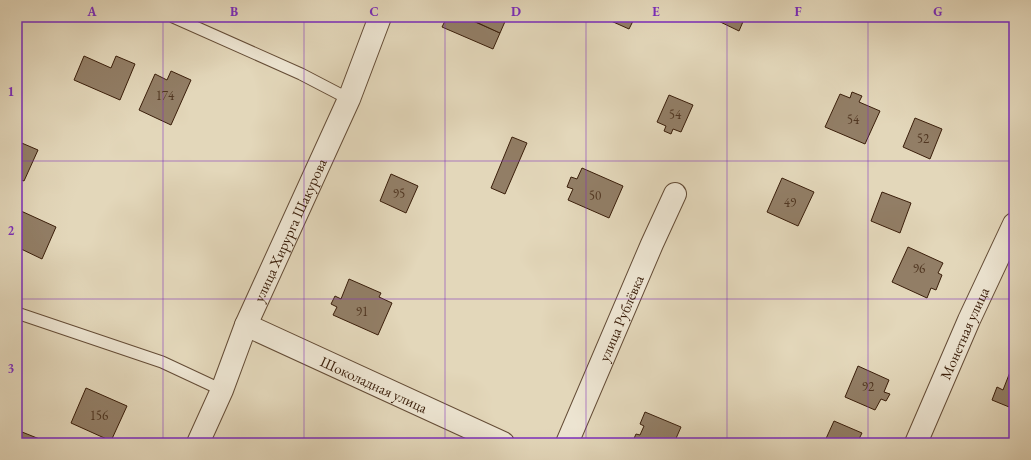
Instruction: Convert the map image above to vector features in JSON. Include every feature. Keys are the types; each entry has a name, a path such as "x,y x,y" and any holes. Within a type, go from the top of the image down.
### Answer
{"street":[{"name":"улица Хирурга Шакурова","path":"198,443 222,390 246,324 349,99 380,17"},
{"name":"улица Рублёвка","path":"567,443 652,244 675,194"},
{"name":"Монетная улица","path":"916,443 1014,224"},
{"name":"Шоколадная улица","path":"246,324 503,443"}],"lane":[{"path":"173,17 301,74 349,99"},
{"path":"17,313 162,362 222,390"}],"building":[{"path":"447,17 464,17 500,33 493,49 442,27"},
{"path":"479,17 507,17 500,33 476,22"},
{"path":"602,17 635,17 629,29"},
{"path":"710,17 745,17 739,31"},
{"path":"84,56 111,68 116,56 135,64 120,100 74,80"},
{"path":"171,71 191,80 171,125 139,110 155,74 167,80"},
{"path":"852,92 862,96 859,102 880,111 865,144 825,127 840,94 850,98"},
{"path":"669,95 693,105 681,132 673,129 671,134 664,131 666,126 657,122"},
{"path":"915,118 942,129 930,159 903,147"},
{"path":"512,137 527,143 505,194 491,188"},
{"path":"17,141 38,150 24,181 17,178"},
{"path":"582,168 623,186 609,218 568,200 573,189 567,187 571,177 577,179"},
{"path":"391,174 418,186 406,213 380,201"},
{"path":"782,178 814,192 798,226 767,212"},
{"path":"882,192 911,203 900,233 871,221"},
{"path":"21,211 56,227 42,259 17,247 17,222"},
{"path":"908,247 943,263 938,273 942,275 936,290 931,288 927,298 892,282"},
{"path":"349,279 381,293 379,297 392,303 378,335 333,315 337,307 331,304 335,296 341,299"},
{"path":"858,366 889,380 884,392 890,394 886,401 881,399 875,410 845,397"},
{"path":"1012,367 1014,368 1014,409 992,400 997,387 1003,390"},
{"path":"86,388 127,406 111,441 71,423"},
{"path":"645,412 681,427 674,443 632,443 636,434 640,435 644,426 640,424"},
{"path":"834,421 862,433 857,443 824,443"},
{"path":"17,430 42,440 41,443 17,443"}]}
